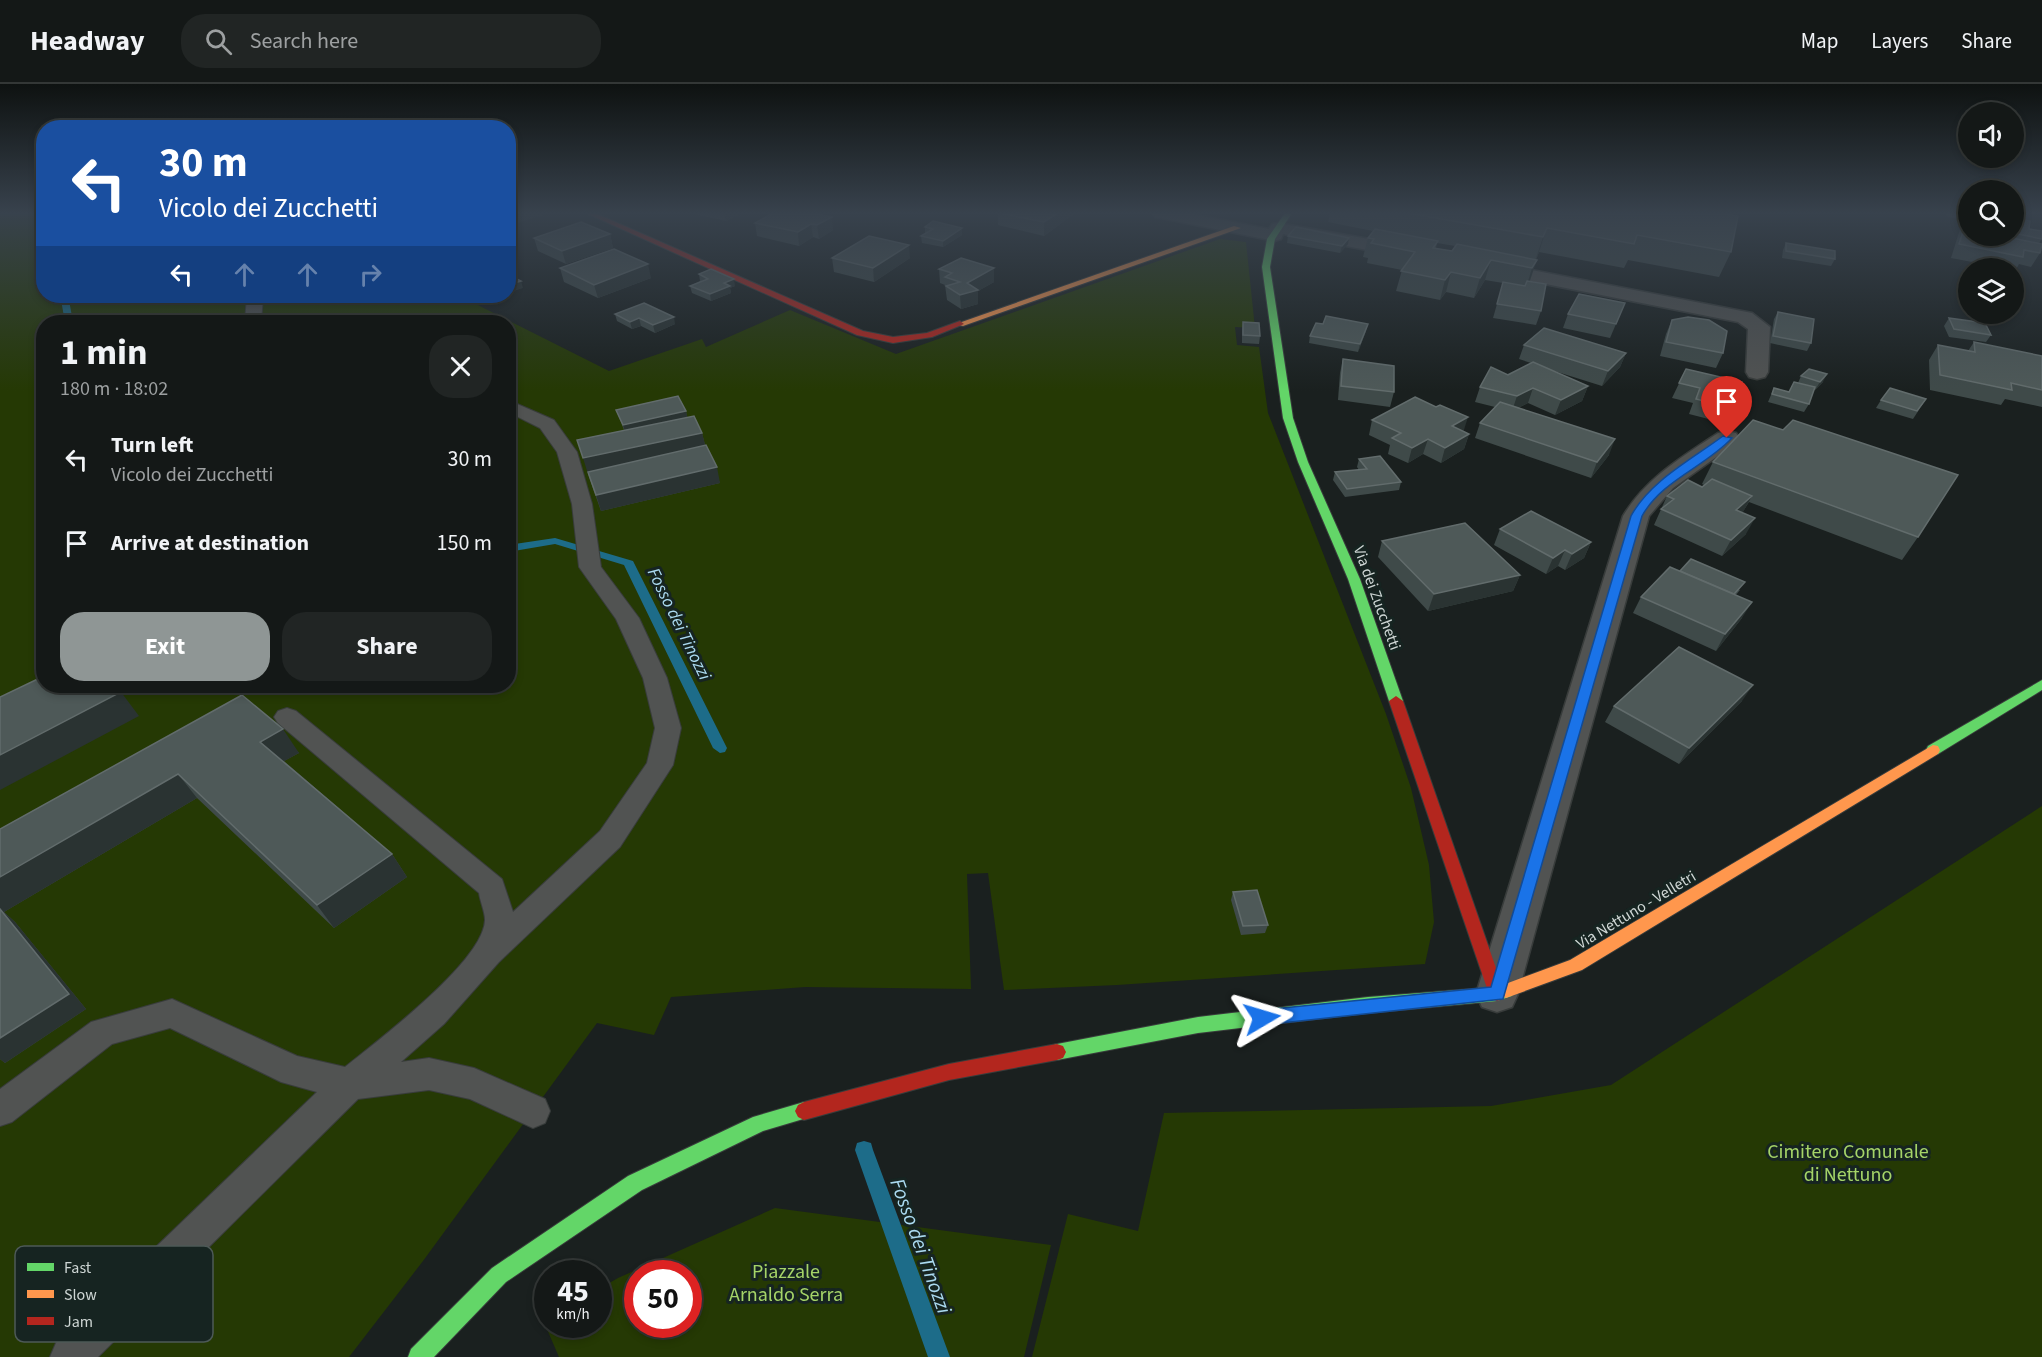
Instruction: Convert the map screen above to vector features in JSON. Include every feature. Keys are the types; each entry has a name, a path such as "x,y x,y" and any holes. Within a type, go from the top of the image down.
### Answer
{"street":[{"path":"724,272 860,333 893,340 929,335 1109,272"},
{"name":"Via dei Zucchetti","path":"1267,272 1292,432 1354,579 1497,994"},
{"path":"1514,272 1745,317 1760,327 1757,372"},
{"path":"1497,994 1636,516 1644,503 1660,487 1727,438"},
{"name":"Via Nettuno - Velletri","path":"419,1357 499,1275 635,1183 760,1123 949,1072 1198,1025 1368,1005 1497,994 1576,965 2042,684"}],"lane":[{"path":"181,1246 351,1084 433,1014 486,957 610,839 660,765 668,728 655,678 627,618 590,567 582,504 567,452 547,424 516,409"},
{"path":"287,717 492,887 501,921 486,957"},
{"path":"0,1110 103,1032 172,1013 293,1071 351,1084 429,1074 474,1084 533,1111"},
{"path":"70,1357 85,1342"}],"green space":[{"path":"0,272 36,272 36,303 474,303 498,315 36,315 36,693 516,693 516,324 609,371 702,339 706,347 790,310 896,354 1126,272 1249,272 1255,328 1235,327 1237,345 1259,347 1268,413 1386,714 1411,788 1429,865 1434,922 1425,964 1117,985 1004,990 988,873 967,874 971,989 805,987 671,997 654,1035 597,1023 423,1261 349,1357 0,1357"},
{"name":"Cimitero Comunale di Nettuno","path":"2042,806 2042,1357 1032,1357 1068,1214 1138,1231 1164,1113 1491,1106 1611,1085"},
{"name":"Piazzale Arnaldo Serra","path":"775,1208 1051,1245 1024,1357 559,1357 551,1338 612,1338 612,1281 624,1275 624,1338 702,1338 702,1260 658,1260"}],"building":[{"path":"569,272 626,272 594,285"},
{"path":"719,272 734,279 724,283 730,286 710,294 690,286 708,279 699,274"},
{"path":"950,272 986,272 967,283 978,290 960,295 946,286 960,282 945,277 952,273"},
{"path":"1408,272 1451,272 1445,280"},
{"path":"1453,272 1483,272 1480,278"},
{"path":"1527,281 1546,284 1541,311 1497,304 1503,282 1525,286"},
{"path":"1579,294 1625,303 1616,324 1568,314"},
{"path":"644,303 674,317 653,325 639,318 630,322 615,314"},
{"path":"1778,312 1814,319 1811,343 1773,336"},
{"path":"1326,316 1368,324 1360,344 1310,336 1316,323 1323,324"},
{"path":"1688,317 1709,320 1727,331 1723,353 1666,342 1672,320"},
{"path":"1949,318 1958,319 1958,324 1986,324 1991,335 1954,329"},
{"path":"1243,322 1259,323 1260,336 1243,335"},
{"path":"1544,328 1626,353 1608,371 1524,345"},
{"path":"1974,342 2042,356 2042,390 2011,383 2012,390 1940,375 1938,345 1975,352"},
{"path":"1343,359 1394,366 1394,392 1341,386"},
{"path":"1533,362 1588,386 1561,400 1533,388 1517,396 1480,387 1491,367 1508,375"},
{"path":"1686,369 1742,382 1732,408 1696,399 1700,388 1679,383"},
{"path":"1809,369 1827,374 1820,382 1801,376"},
{"path":"1794,382 1815,387 1809,404 1772,394 1774,388 1789,392"},
{"path":"1890,388 1926,399 1917,411 1881,400"},
{"path":"678,396 686,411 623,425 616,410"},
{"path":"1415,397 1436,407 1440,405 1468,417 1452,426 1469,434 1445,448 1428,439 1412,448 1392,438 1401,433 1372,420"},
{"path":"1500,402 1615,439 1597,462 1480,423"},
{"path":"694,416 702,433 583,458 577,440"},
{"path":"1753,420 1783,430 1793,420 1958,475 1918,537 1713,462"},
{"path":"706,445 717,467 596,495 588,472"},
{"path":"1380,456 1401,482 1347,489 1335,472 1367,469 1359,459"},
{"path":"1712,479 1752,496 1736,510 1755,518 1731,540 1661,509 1674,499 1667,496 1688,480 1702,487"},
{"path":"1531,511 1591,542 1572,554 1565,550 1553,558 1500,529"},
{"path":"1465,523 1520,575 1434,594 1382,541"},
{"path":"1691,559 1745,582 1734,594 1680,571"},
{"path":"1670,567 1752,602 1725,634 1641,597"},
{"path":"1679,647 1753,685 1689,748 1614,706"},
{"path":"36,680 36,693 119,693 0,755 0,697"},
{"path":"242,695 283,729 260,742 392,854 317,905 178,774 0,877 0,829"},
{"path":"1257,890 1268,925 1243,926 1233,892"},
{"path":"0,909 69,994 0,1038"}],"waterway":[{"name":"Fosso dei Tinozzi","path":"66,303 68,315"},
{"name":"Fosso dei Tinozzi","path":"516,548 555,541 629,563 720,748"},
{"name":"Fosso dei Tinozzi","path":"864,1150 939,1357"}],"traffic: fast":[{"path":"1267,272 1288,418 1303,462 1354,579 1396,701"},
{"path":"1933,750 2042,684"},
{"path":"1057,1052 1198,1025 1368,1005 1497,994 1506,991"},
{"path":"419,1357 499,1275 635,1183 760,1123 804,1111"}],"traffic: slow":[{"path":"960,324 1109,272"},
{"path":"1506,991 1576,965 1933,750"}],"traffic: jam":[{"path":"724,272 860,333 893,340 929,335 960,324"},
{"path":"1396,701 1497,994"},
{"path":"804,1111 949,1072 1057,1052"}],"route":[{"path":"1262,1018 1368,1005 1497,994 1636,516 1648,497 1727,438"}]}
